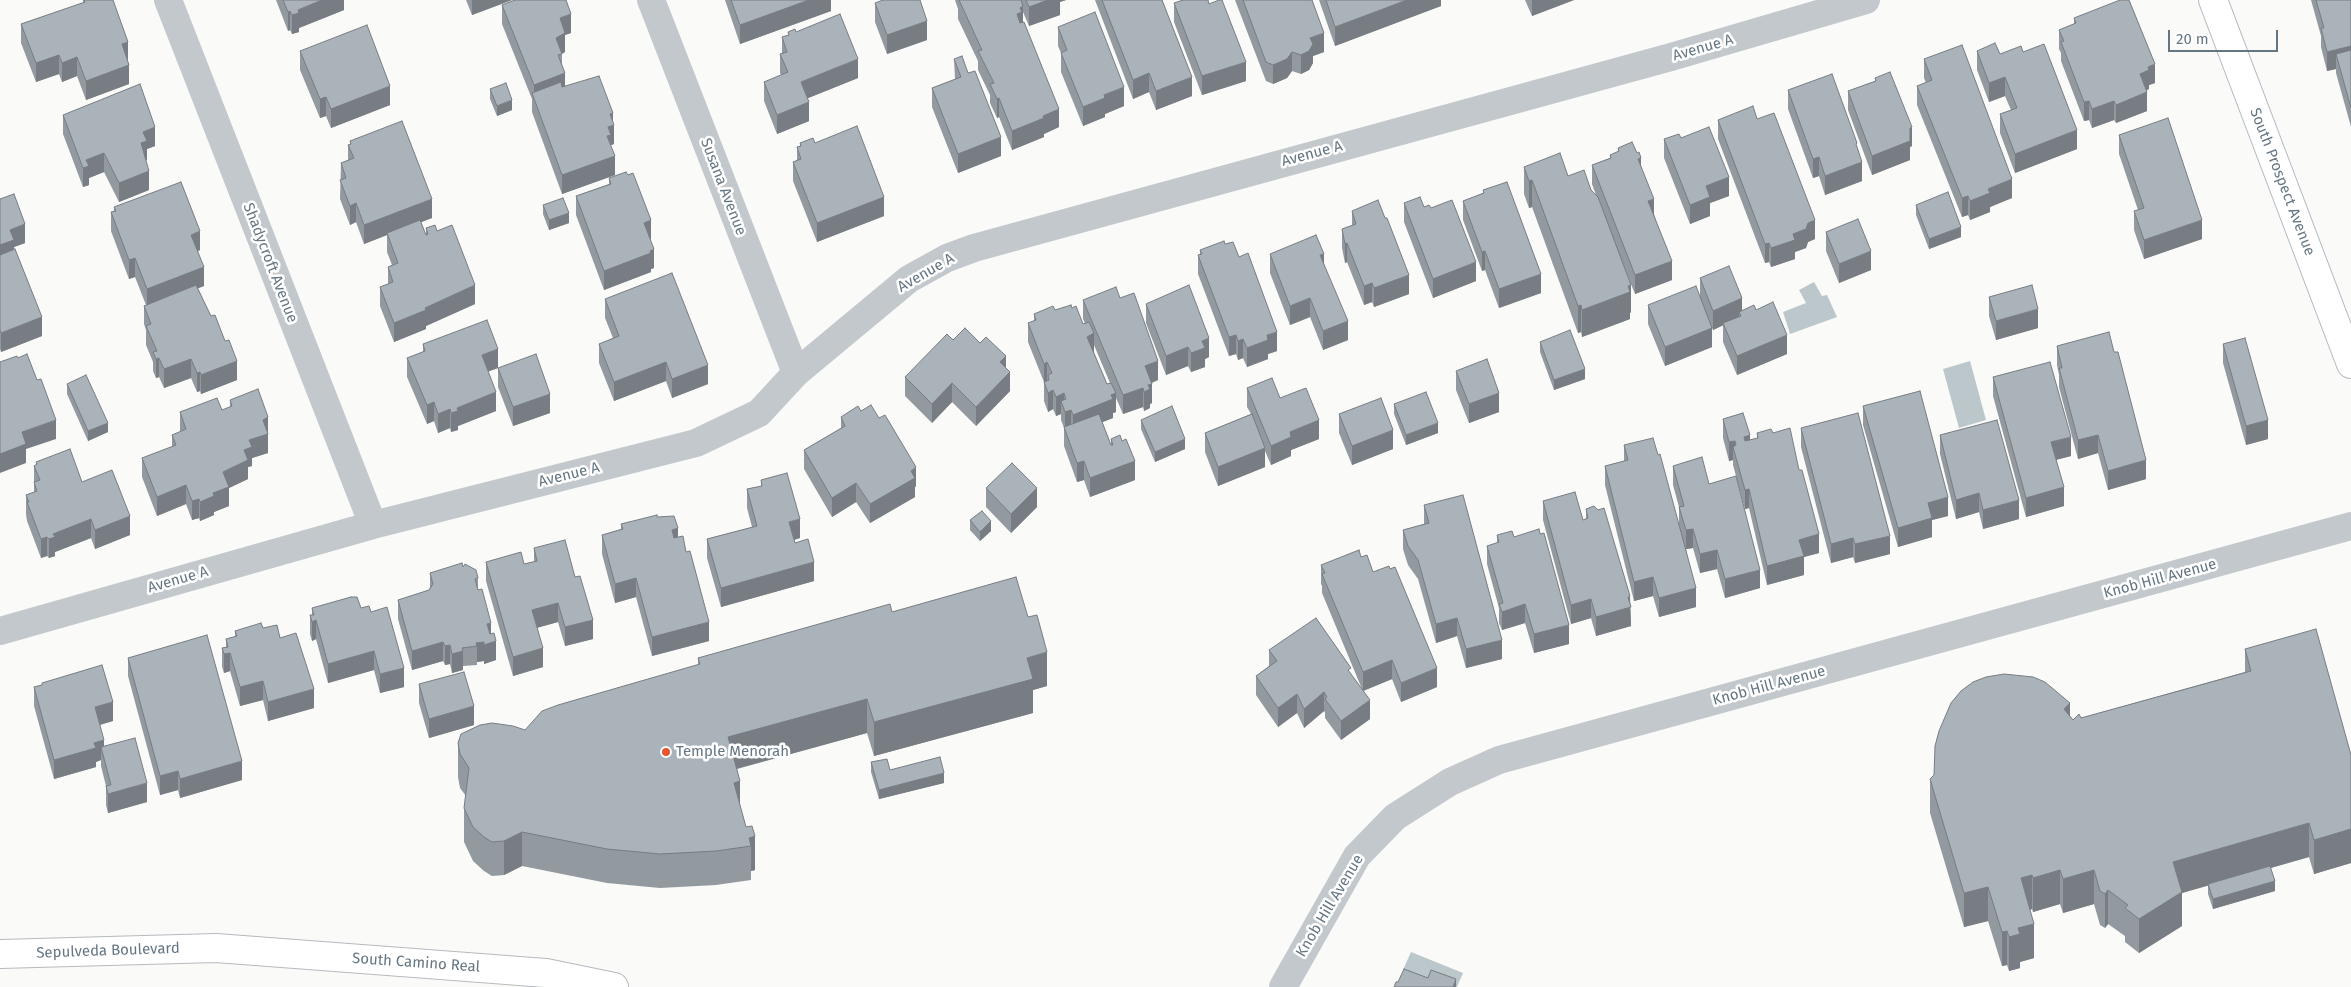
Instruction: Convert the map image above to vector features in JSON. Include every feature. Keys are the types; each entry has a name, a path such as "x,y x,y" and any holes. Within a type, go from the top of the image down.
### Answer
{"main road":[{"name":"South Prospect Avenue","path":"2213,0 2351,364"},
{"name":"Sepulveda Boulevard","path":"0,954 216,948"},
{"name":"South Camino Real","path":"216,948 546,973 614,987"}],"street":[{"name":"Shadycroft Avenue","path":"168,0 373,525"},
{"name":"Susana Avenue","path":"651,0 796,373"},
{"name":"Avenue A","path":"0,630 373,525 696,443 759,413 796,373 908,279 947,258 974,248 1671,58 1866,0"},
{"name":"Knob Hill Avenue","path":"1283,987 1357,856 1395,816 1450,782 1499,760 2351,526"}],"shaded area":[{"path":"1814,282 1822,296 1827,295 1837,317 1790,334 1783,312 1806,303 1799,290"},
{"path":"1970,361 1986,420 1959,428 1943,369"},
{"path":"1411,952 1463,973 1457,987 1445,987 1403,970"}],"building":[{"path":"84,0 113,0 128,42 122,44 129,65 86,81 77,57 62,63 59,55 36,63 21,24 85,2"},
{"path":"283,0 322,0 298,10 299,13 292,15 290,11 288,12"},
{"path":"515,0 566,0 571,14 560,18 565,33 556,38 562,54 558,55 565,73 534,85 502,5"},
{"path":"731,0 809,0 740,25"},
{"path":"883,0 920,0 927,21 887,35 875,3"},
{"path":"959,0 1021,0 1023,6 1020,8 1022,12 1017,14 1020,23 1024,22 1059,109 1043,116 1044,118 1012,131 999,98 997,99 990,84 994,83 978,51 982,50"},
{"path":"1026,0 1048,0 1029,7"},
{"path":"1102,0 1162,0 1192,77 1156,91 1149,73 1133,80"},
{"path":"1183,0 1208,0 1209,4 1222,0 1246,62 1202,76 1174,3"},
{"path":"1243,0 1312,0 1324,33 1310,38 1313,44 1309,51 1301,55 1292,52 1287,59 1273,65 1266,62"},
{"path":"1326,0 1407,0 1335,27"},
{"path":"2120,0 2129,0 2155,64 2148,67 2149,70 2140,74 2147,92 2116,105 2114,101 2092,109 2089,101 2084,102 2061,42 2064,41 2059,30 2076,23 2074,18"},
{"path":"2316,0 2351,0 2351,46 2327,52 2321,28 2324,28"},
{"path":"1095,12 1124,87 1104,95 1105,98 1083,107 1061,53 1067,50 1058,27"},
{"path":"840,14 858,59 801,82 809,102 777,115 764,82 788,72 780,54 787,52 782,37 789,35 788,32 795,29 796,32"},
{"path":"367,25 390,86 331,109 326,97 320,99 300,51"},
{"path":"1995,43 2000,54 2021,46 2023,52 2044,44 2077,130 2015,154 2000,114 2017,108 2005,77 1989,83 1977,51"},
{"path":"1962,45 2012,179 1988,189 1990,193 1970,201 1968,196 1962,198 1917,86 1932,80 1924,59"},
{"path":"2351,50 2351,108 2336,54"},
{"path":"962,56 968,73 975,71 1001,137 958,154 932,88 961,77 954,59"},
{"path":"1890,72 1912,127 1910,128 1910,141 1872,156 1848,91 1876,81 1875,78"},
{"path":"1832,74 1862,162 1825,176 1819,157 1813,159 1788,90"},
{"path":"599,76 613,113 610,114 614,125 608,127 611,135 607,136 615,156 562,175 532,93 561,82 562,87"},
{"path":"506,83 512,100 497,106 490,89"},
{"path":"140,84 155,127 143,132 147,141 141,143 149,171 119,183 104,153 86,160 89,166 83,168 63,115"},
{"path":"1753,106 1757,119 1774,113 1815,220 1808,223 1806,229 1793,234 1795,240 1771,248 1769,243 1765,244 1718,120"},
{"path":"2168,118 2202,220 2144,240 2134,211 2144,208 2119,135"},
{"path":"402,121 432,199 364,225 356,203 350,206 340,180 346,178 341,163 354,158 348,145 351,144 350,141"},
{"path":"857,126 884,197 817,223 793,162 801,159 797,147 801,146 800,143 813,138 815,143"},
{"path":"1709,127 1729,177 1706,186 1710,197 1690,205 1664,139 1679,134 1681,138"},
{"path":"1632,142 1637,153 1639,152 1641,158 1638,159 1654,199 1648,201 1672,261 1635,275 1592,165 1611,158 1610,155 1619,151 1618,148"},
{"path":"1560,153 1568,176 1584,170 1591,190 1598,197 1631,285 1628,286 1630,292 1582,310 1581,305 1578,306 1532,180 1529,181 1524,167"},
{"path":"626,172 628,175 633,173 651,220 644,223 654,249 650,251 651,253 604,271 576,196 611,184 609,178"},
{"path":"181,182 200,231 191,235 204,267 147,289 135,258 129,260 111,212 116,211 114,207"},
{"path":"1507,182 1541,274 1499,289 1485,251 1482,252 1463,201 1484,193 1483,190"},
{"path":"1948,192 1961,227 1929,239 1916,205"},
{"path":"14,194 25,224 10,230 14,240 0,245 0,199"},
{"path":"1420,197 1424,207 1429,205 1431,208 1452,200 1476,262 1433,279 1404,203"},
{"path":"563,198 569,213 549,220 543,205"},
{"path":"1378,200 1409,275 1374,288 1372,283 1364,286 1347,243 1345,244 1342,229 1356,224 1352,211"},
{"path":"1858,219 1871,251 1839,264 1826,232"},
{"path":"420,220 426,235 428,234 426,228 435,225 437,231 452,225 475,285 425,308 426,310 394,323 380,287 393,282 388,267 398,263 387,233"},
{"path":"1316,235 1324,254 1320,255 1348,321 1323,331 1310,298 1290,306 1270,254"},
{"path":"1224,241 1225,244 1233,242 1239,257 1248,253 1277,332 1267,335 1268,340 1247,348 1243,339 1238,341 1236,335 1229,337 1198,255 1202,254 1200,250"},
{"path":"15,249 42,317 1,333 0,255"},
{"path":"1729,266 1742,298 1713,311 1700,278"},
{"path":"672,273 708,365 672,379 666,362 614,382 599,344 619,336 605,299"},
{"path":"196,285 211,316 215,315 225,341 229,340 237,361 201,375 200,372 197,373 191,359 164,369 159,358 156,359 153,352 157,351 146,326 151,324 144,306"},
{"path":"1189,285 1209,338 1202,341 1205,348 1191,353 1188,347 1166,356 1146,304"},
{"path":"2032,285 2038,309 1996,321 1989,297"},
{"path":"1696,286 1712,328 1665,347 1648,305"},
{"path":"1116,287 1120,298 1134,293 1158,361 1145,366 1152,384 1148,385 1150,389 1144,392 1143,388 1123,395 1083,300"},
{"path":"1773,302 1787,335 1737,356 1723,323 1741,316 1739,312 1754,305 1756,310"},
{"path":"1071,305 1072,308 1076,306 1083,324 1089,322 1094,333 1087,337 1107,384 1111,383 1116,393 1111,395 1113,399 1073,415 1071,410 1065,412 1061,401 1066,399 1064,393 1056,397 1053,390 1048,393 1044,382 1049,380 1048,375 1052,373 1047,362 1044,364 1028,323 1036,320 1034,314 1053,306 1055,310"},
{"path":"487,320 498,349 482,355 496,392 457,408 458,411 451,413 450,409 438,414 434,402 427,405 407,358 425,351 423,344"},
{"path":"965,328 980,343 986,337 1006,356 1000,362 1010,372 976,407 952,383 932,404 905,377 947,334 953,340"},
{"path":"1570,330 1585,369 1554,380 1540,342"},
{"path":"2109,332 2114,352 2118,352 2146,460 2108,471 2098,435 2078,440 2059,368 2062,368 2057,346"},
{"path":"2245,338 2268,420 2246,426 2223,344"},
{"path":"27,354 37,380 41,379 56,420 22,432 26,444 0,454 0,362"},
{"path":"536,354 550,394 513,407 498,368"},
{"path":"1487,359 1499,393 1469,404 1456,371"},
{"path":"2050,362 2071,437 2051,442 2064,487 2026,498 1993,377"},
{"path":"86,375 108,423 88,431 67,384"},
{"path":"1272,378 1280,398 1306,388 1319,420 1290,432 1291,437 1271,446 1247,388"},
{"path":"258,389 268,417 263,420 268,434 249,440 252,447 244,450 248,460 223,472 229,487 213,493 214,496 200,502 199,499 192,501 186,485 157,497 142,458 176,445 172,435 186,429 180,412 217,398 222,410 232,406 230,400"},
{"path":"1920,391 1948,497 1928,503 1932,518 1898,528 1863,406"},
{"path":"1426,392 1438,423 1406,435 1394,404"},
{"path":"1381,398 1393,430 1352,446 1339,414"},
{"path":"871,405 879,418 885,415 916,467 911,471 915,478 870,504 856,483 832,498 804,450 845,426 841,417 858,406 861,411"},
{"path":"1172,406 1185,439 1155,452 1141,420"},
{"path":"1743,413 1750,435 1744,437 1745,441 1758,438 1757,433 1771,429 1773,433 1790,428 1799,470 1802,470 1819,534 1799,540 1804,556 1767,566 1749,489 1745,490 1733,447 1736,445 1735,441 1729,442 1723,419"},
{"path":"1858,413 1890,536 1855,544 1853,538 1831,544 1801,428"},
{"path":"1099,414 1111,445 1113,445 1111,439 1120,435 1122,441 1126,439 1135,461 1090,478 1084,461 1077,463 1064,427"},
{"path":"1252,414 1265,448 1218,467 1205,433"},
{"path":"1997,420 2019,500 1983,510 1979,493 1956,500 1940,435"},
{"path":"1653,438 1658,455 1660,454 1696,588 1659,598 1653,577 1634,582 1605,466 1628,460 1624,445"},
{"path":"70,449 82,482 112,470 130,516 95,530 91,519 53,534 55,537 41,539 26,495 37,491 34,482 40,480 34,466 37,464 36,462"},
{"path":"1702,457 1709,484 1736,476 1760,570 1725,579 1717,550 1700,554 1693,529 1686,530 1679,507 1684,506 1673,466"},
{"path":"1012,463 1037,488 1011,514 986,488"},
{"path":"787,473 800,519 789,522 795,543 808,539 814,562 721,588 707,539 757,526 747,489 762,486 761,480"},
{"path":"1575,492 1583,520 1588,518 1586,509 1594,506 1598,510 1604,508 1630,596 1628,597 1631,607 1596,617 1591,599 1571,605 1543,501"},
{"path":"1463,495 1502,640 1466,649 1457,618 1436,624 1418,560 1408,546 1403,530 1429,523 1424,505"},
{"path":"982,511 991,521 980,532 970,520"},
{"path":"657,515 657,517 674,516 678,528 672,530 674,538 683,536 686,552 690,551 709,622 652,637 636,578 615,584 602,535 623,529 621,524"},
{"path":"1539,529 1540,534 1544,533 1569,625 1534,634 1525,604 1502,612 1499,604 1503,603 1487,546 1499,542 1497,535 1512,531 1514,537"},
{"path":"565,540 575,577 580,576 593,620 565,627 558,603 532,610 543,648 513,657 486,562 521,552 524,564 537,561 534,548"},
{"path":"1359,550 1361,557 1367,555 1373,572 1389,566 1390,569 1395,567 1437,668 1401,683 1392,660 1363,672 1322,574 1325,573 1321,565"},
{"path":"462,563 463,567 465,564 476,570 478,578 475,579 478,590 482,589 491,623 487,624 490,634 494,633 496,641 484,645 484,642 476,643 477,646 462,648 463,651 452,654 450,645 445,646 443,642 412,651 398,600 429,590 433,584 430,573"},
{"name":"Temple Menorah","path":"1016,577 1028,617 1037,615 1047,652 1027,658 1033,679 874,722 867,699 728,737 740,781 734,783 746,827 752,826 755,836 749,838 751,846 716,851 660,854 607,849 522,832 504,841 492,842 473,827 464,808 469,768 460,754 458,743 461,734 480,725 492,723 525,730 542,711 700,664 698,658 890,604 892,612"},
{"path":"357,597 361,608 369,606 371,612 387,607 404,668 380,674 374,651 328,664 316,620 312,622 310,615 314,615 312,608"},
{"path":"1316,618 1351,668 1348,670 1370,700 1341,721 1325,699 1327,697 1324,692 1304,709 1297,694 1278,708 1256,676 1277,661 1269,650"},
{"path":"261,623 263,628 277,625 280,638 296,633 314,689 268,702 263,681 240,687 230,653 224,654 222,648 228,647 226,639 237,636 235,631"},
{"path":"2316,629 2351,755 2351,829 2314,840 2309,823 2173,862 2182,892 2139,919 2125,908 2128,905 2108,890 2105,894 2100,891 2094,870 2063,879 2060,870 2033,878 2032,875 2021,878 2034,924 2018,928 2020,934 2009,937 2007,931 2002,932 1988,887 1964,893 1930,779 1934,775 1935,746 1939,731 1951,703 1961,691 1973,682 1986,677 2004,674 2033,677 2045,682 2070,703 2064,709 2073,720 2079,714 2081,718 2251,671 2245,649"},
{"path":"207,635 242,761 180,779 178,771 160,776 128,658"},
{"path":"102,665 113,702 95,707 104,740 94,743 96,748 54,760 34,687"},
{"path":"464,672 474,706 429,719 419,684"},
{"path":"135,738 147,783 108,794 106,786 111,785 101,747"},
{"path":"940,757 944,773 879,790 871,762 887,759 890,770"},
{"path":"2270,866 2275,881 2213,899 2208,884"},
{"path":"1404,969 1428,978 1431,970 1456,979 1453,987 1394,987"}],"place":[{"name":"Temple Menorah","path":"666,752"}]}
